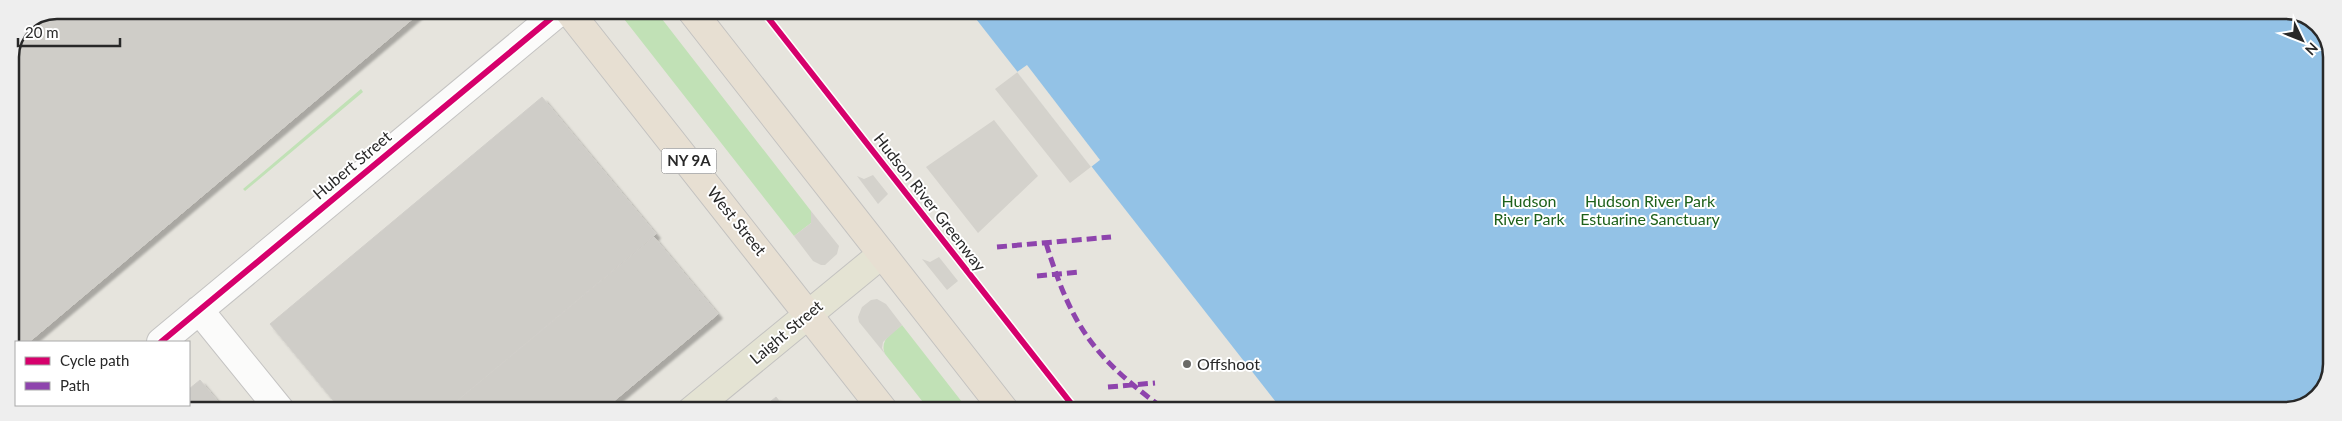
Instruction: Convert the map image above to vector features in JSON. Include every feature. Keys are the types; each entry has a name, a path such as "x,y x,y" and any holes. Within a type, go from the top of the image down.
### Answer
{"highway":[{"name":"West Street","path":"575,19 877,402"},
{"path":"698,19 998,402"}],"main road":[{"name":"Laight Street","path":"702,402 882,254"}],"street":[{"name":"Hubert Street","path":"162,341 550,19"},
{"path":"199,310 274,402"}],"green space":[{"path":"624,19 662,19 811,211 811,223 794,236"},
{"path":"361,89 363,92 245,191 243,189"},
{"path":"902,325 962,402 923,402 885,354 885,341"}],"shaded area":[{"path":"1027,65 1100,160 1070,183 995,89"},
{"path":"994,120 1038,176 978,233 926,167"},
{"path":"873,175 888,194 878,204 857,176 864,179"},
{"path":"811,211 839,246 837,254 825,265 813,261 794,236 811,223"},
{"path":"939,257 958,281 947,290 922,259 930,262"},
{"path":"877,299 886,304 902,325 883,342 882,348 885,354 859,322 858,317 862,307 871,300"}],"water":[{"name":"Hudson River Park","path":"976,19 2290,19 2302,23 2312,30 2322,47 2323,369 2318,383 2310,393 2292,402 1276,402"}],"pier":[{"path":"1027,65 1100,160 1091,167 1017,72"}],"building":[{"path":"50,19 412,19 30,341 19,341 19,50 25,36 36,25"},
{"path":"542,97 656,234 456,402 335,402 270,324"},
{"path":"654,237 718,314 613,402 456,402"},
{"path":"200,380 218,402 190,402 190,388"},
{"path":"776,397 780,402 770,402"}],"marked path":[{"path":"997,247 1111,237"},
{"path":"1046,243 1066,298 1089,339 1121,375 1155,402"},
{"path":"1037,276 1080,272"},
{"path":"1108,387 1155,383"}],"cycle path":[{"path":"162,341 550,19"},
{"name":"Hudson River Greenway","path":"769,19 1070,402"}],"place":[{"name":"Offshoot","path":"1187,364"}],"park label":[{"name":"Hudson River Park Estuarine Sanctuary","path":"1650,210"}]}
